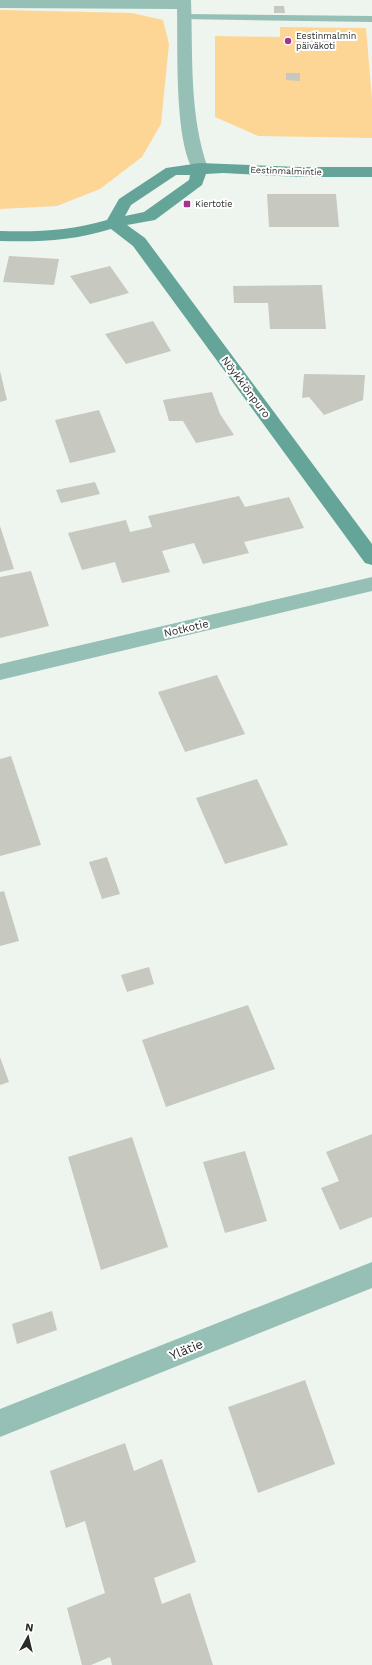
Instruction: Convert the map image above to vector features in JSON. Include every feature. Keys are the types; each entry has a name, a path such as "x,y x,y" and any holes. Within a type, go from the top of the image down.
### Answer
{"street":[{"path":"0,4 184,7 188,117 194,148 200,168 196,182 149,216 113,223 87,231 43,237 0,236"},
{"name":"Eestinmalmintie","path":"113,223 125,202 172,170 223,168 299,172 372,172"},
{"name":"Nöykkiönpuro","path":"113,223 139,242 372,558"},
{"name":"Notkotie","path":"0,672 372,584"},
{"name":"Ylätie","path":"0,1423 372,1275"}],"lane":[{"path":"184,7 372,19"}],"shaded area":[{"path":"0,10 132,13 163,20 169,44 161,124 142,157 100,189 57,206 0,209"},
{"name":"Eestinmalmin päiväkoti","path":"280,27 366,28 372,99 372,138 258,136 215,117 215,36 280,37"}],"building":[{"path":"274,6 284,6 285,13 274,13"},
{"path":"286,73 300,73 300,81 286,80"},
{"path":"267,194 336,194 339,227 269,227"},
{"path":"9,256 59,259 54,285 3,282"},
{"path":"110,266 129,293 90,304 70,276"},
{"path":"322,285 326,329 270,329 268,303 234,303 233,286"},
{"path":"153,321 171,351 126,364 105,334"},
{"path":"0,371 7,400 0,402"},
{"path":"304,374 365,375 363,400 324,415 309,397 302,398"},
{"path":"212,392 220,414 234,435 196,443 183,421 169,421 163,400"},
{"path":"99,410 116,452 70,463 55,420"},
{"path":"95,482 100,494 61,503 56,490"},
{"path":"239,496 245,507 289,497 304,528 244,542 249,553 203,564 194,543 162,551 170,572 122,583 115,562 82,570 68,533 126,520 130,532 152,527 148,516"},
{"path":"0,526 14,569 0,572"},
{"path":"31,571 49,626 0,638 0,577"},
{"path":"217,675 245,734 185,752 158,692"},
{"path":"11,756 41,845 0,856 0,759"},
{"path":"257,779 288,845 225,864 196,798"},
{"path":"107,857 120,894 102,899 89,862"},
{"path":"4,891 19,941 0,946 0,892"},
{"path":"149,967 154,984 127,992 121,975"},
{"path":"248,1005 275,1069 166,1107 142,1040"},
{"path":"0,1057 9,1082 0,1085"},
{"path":"372,1134 372,1217 340,1230 321,1188 339,1181 326,1152"},
{"path":"132,1137 168,1247 101,1270 68,1157"},
{"path":"245,1151 267,1221 225,1233 203,1162"},
{"path":"52,1311 57,1330 17,1344 12,1324"},
{"path":"305,1380 335,1464 258,1493 228,1407"},
{"path":"125,1443 134,1471 162,1459 196,1562 154,1578 162,1604 190,1593 213,1665 112,1665 110,1657 91,1665 82,1665 67,1608 105,1593 85,1521 66,1528 50,1471"}],"place":[{"name":"Eestinmalmin päiväkoti","path":"288,41"},
{"name":"Kiertotie","path":"187,204"}]}
